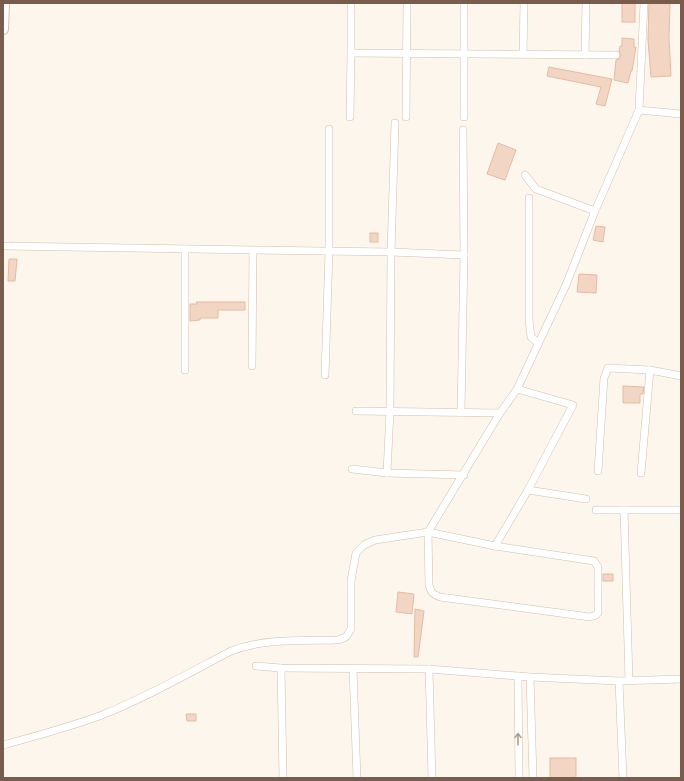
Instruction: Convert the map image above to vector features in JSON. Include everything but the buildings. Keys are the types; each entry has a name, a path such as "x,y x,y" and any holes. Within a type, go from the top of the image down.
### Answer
{"street":[{"path":"3,29 4,3"},
{"path":"350,117 351,3"},
{"path":"406,117 407,3"},
{"path":"464,3 464,118"},
{"path":"523,54 524,3"},
{"path":"585,55 586,3"},
{"path":"3,745 70,727 103,714 151,693 231,651 245,646 268,641 338,640 346,637 351,629 351,581 356,553 364,545 375,540 428,532 495,546 594,561 598,567 598,613 596,616 590,617 440,597 433,594 429,585 428,532 464,475 500,413 517,389 566,285 595,211 639,110 644,3"},
{"path":"351,53 616,55"},
{"path":"639,110 681,114"},
{"path":"387,473 390,411 391,252 395,123"},
{"path":"325,375 329,251 329,129"},
{"path":"461,412 464,255 463,130"},
{"path":"525,176 536,188 595,211"},
{"path":"529,198 529,320 531,337 538,343"},
{"path":"3,246 391,252 464,255"},
{"path":"185,249 185,370"},
{"path":"252,366 253,251"},
{"path":"598,472 605,373 608,368 650,370 681,376"},
{"path":"641,473 650,370"},
{"path":"495,546 528,490 573,405 517,389"},
{"path":"356,411 500,413"},
{"path":"352,469 387,473 464,475"},
{"path":"528,490 586,499"},
{"path":"596,510 681,510"},
{"path":"624,510 629,680"},
{"path":"256,666 281,668 429,669 530,677 619,681 681,679"},
{"path":"281,668 283,778"},
{"path":"353,669 357,778"},
{"path":"429,669 432,778"},
{"path":"518,676 519,778"},
{"path":"530,677 533,778"},
{"path":"619,681 623,778"}]}
